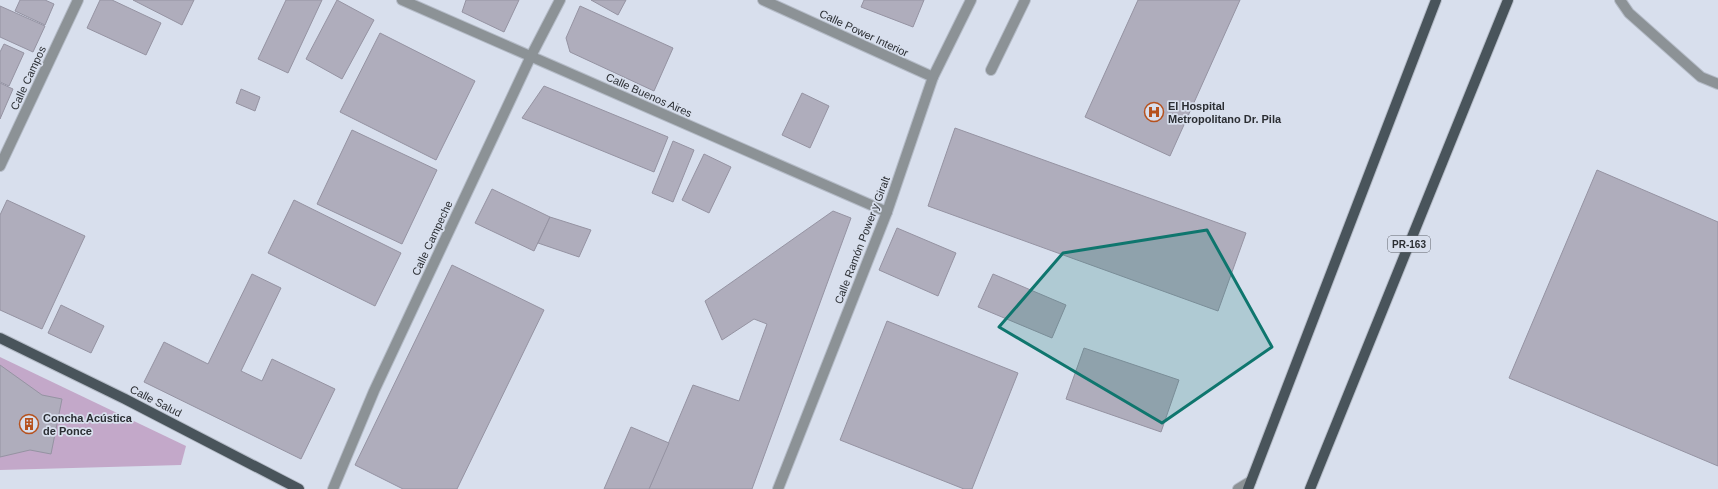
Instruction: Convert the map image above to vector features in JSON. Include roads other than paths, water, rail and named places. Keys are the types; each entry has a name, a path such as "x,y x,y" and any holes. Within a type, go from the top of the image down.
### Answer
{"main road":[{"path":"1249,485 1436,0"},
{"name":"PR-163","path":"1310,489 1508,0"},
{"name":"Calle Salud","path":"0,338 125,399 299,489"}],"street":[{"name":"Calle Campos","path":"0,166 78,0"},
{"name":"Calle Buenos Aires","path":"402,0 887,212"},
{"name":"Calle Campeche","path":"333,489 374,391 531,56 560,0"},
{"name":"Calle Power Interior","path":"763,0 933,77"},
{"name":"Calle Ramón Power y Giralt","path":"778,489 887,212 933,77 971,0"},
{"path":"992,70 1025,0"},
{"path":"1620,0 1629,13 1701,77 1718,84"},
{"path":"1238,489 1249,485"}],"place":[{"name":"El Hospital Metropolitano Dr. Pila","path":"1154,112"},
{"name":"Concha Acústica de Ponce","path":"29,424"}]}
